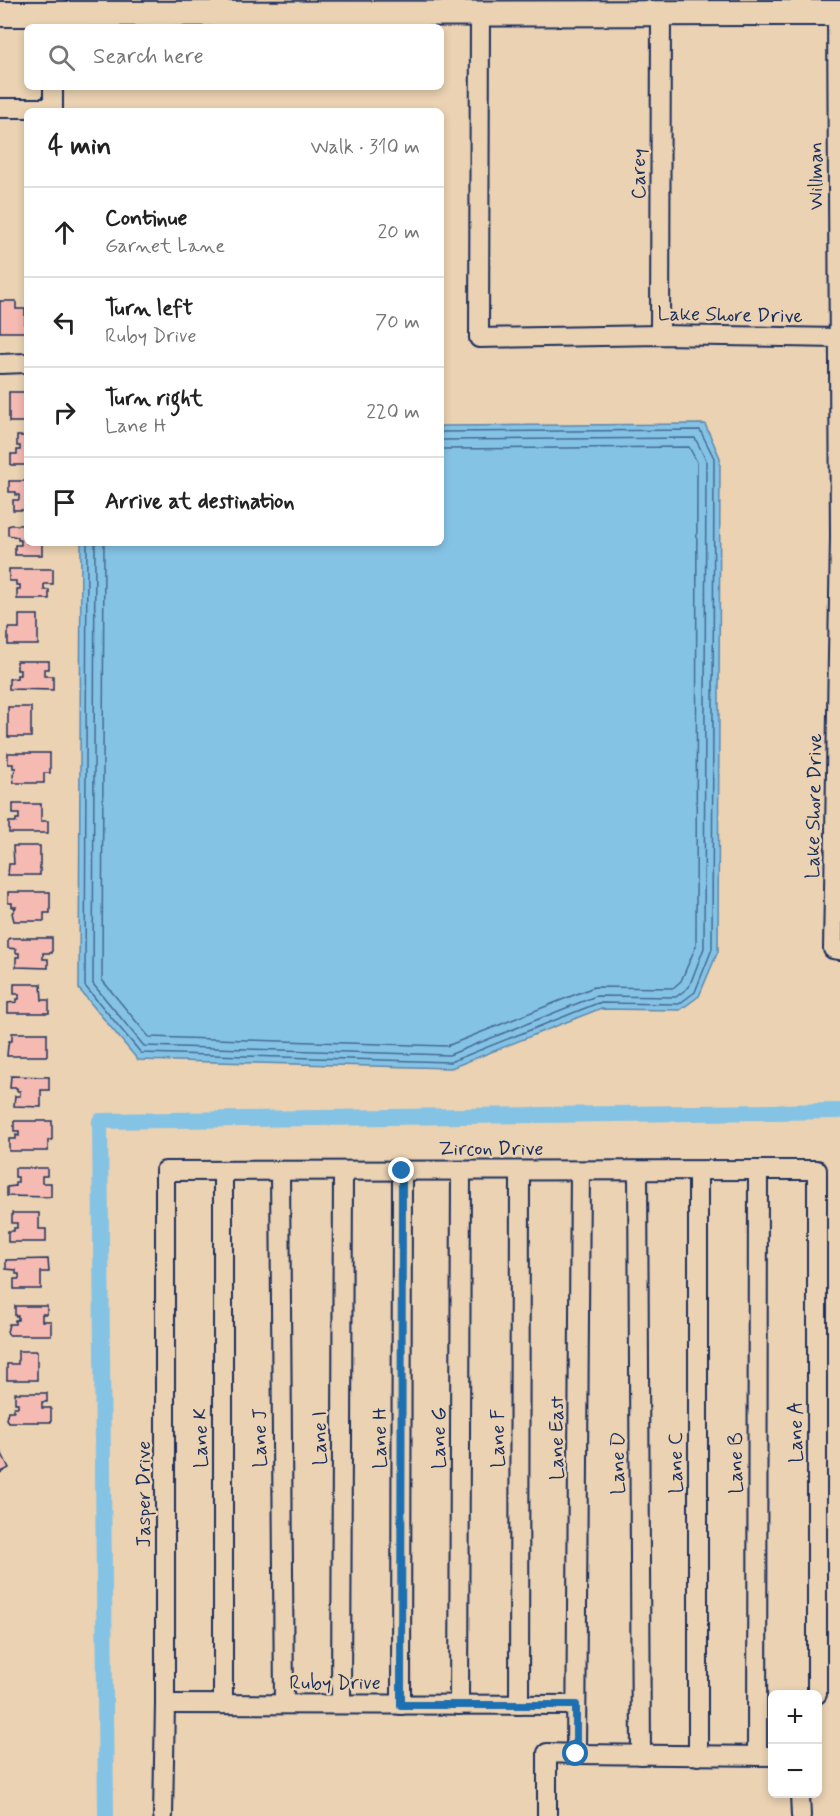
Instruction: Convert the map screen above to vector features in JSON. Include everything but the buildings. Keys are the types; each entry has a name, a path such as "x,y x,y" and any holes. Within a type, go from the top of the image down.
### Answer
{"main road":[{"path":"0,14 54,20 480,13 838,13"}],"street":[{"name":"Carey","path":"660,12 660,335"},
{"name":"Lake Shore Drive","path":"480,13 479,338 660,335 838,338 840,537 837,949"},
{"name":"Willman","path":"838,13 838,338"},
{"path":"53,108 54,90"},
{"path":"0,108 24,108"},
{"path":"0,364 24,363"},
{"name":"Lane B","path":"758,1170 765,1756"},
{"name":"Zircon Drive","path":"165,1171 817,1170"},
{"name":"Lane A","path":"817,1170 817,1690"},
{"name":"Jasper Drive","path":"163,1816 165,1171"},
{"name":"Lane K","path":"223,1171 223,1704"},
{"name":"Lane J","path":"280,1171 284,1704"},
{"name":"Lane I","path":"341,1704 343,1171"},
{"name":"Lane H","path":"401,1705 402,1171"},
{"name":"Lane G","path":"459,1705 461,1171"},
{"name":"Lane F","path":"519,1705 520,1171"},
{"name":"Lane East","path":"576,1754 580,1171"},
{"name":"Lane D","path":"638,1171 640,1755"},
{"name":"Lane C","path":"698,1171 698,1756"},
{"name":"Ruby Drive","path":"165,1704 576,1705"},
{"path":"547,1816 547,1754 765,1756"},
{"path":"800,1798 801,1816"}],"water":[{"path":"705,424 720,458 718,951 699,996 680,1010 599,1009 451,1068 138,1060 79,989 81,546 444,546 444,426"}],"waterway":[{"path":"106,1816 100,1121 840,1111"}],"route":[{"path":"402,1171 401,1705 576,1705 576,1754"}]}
